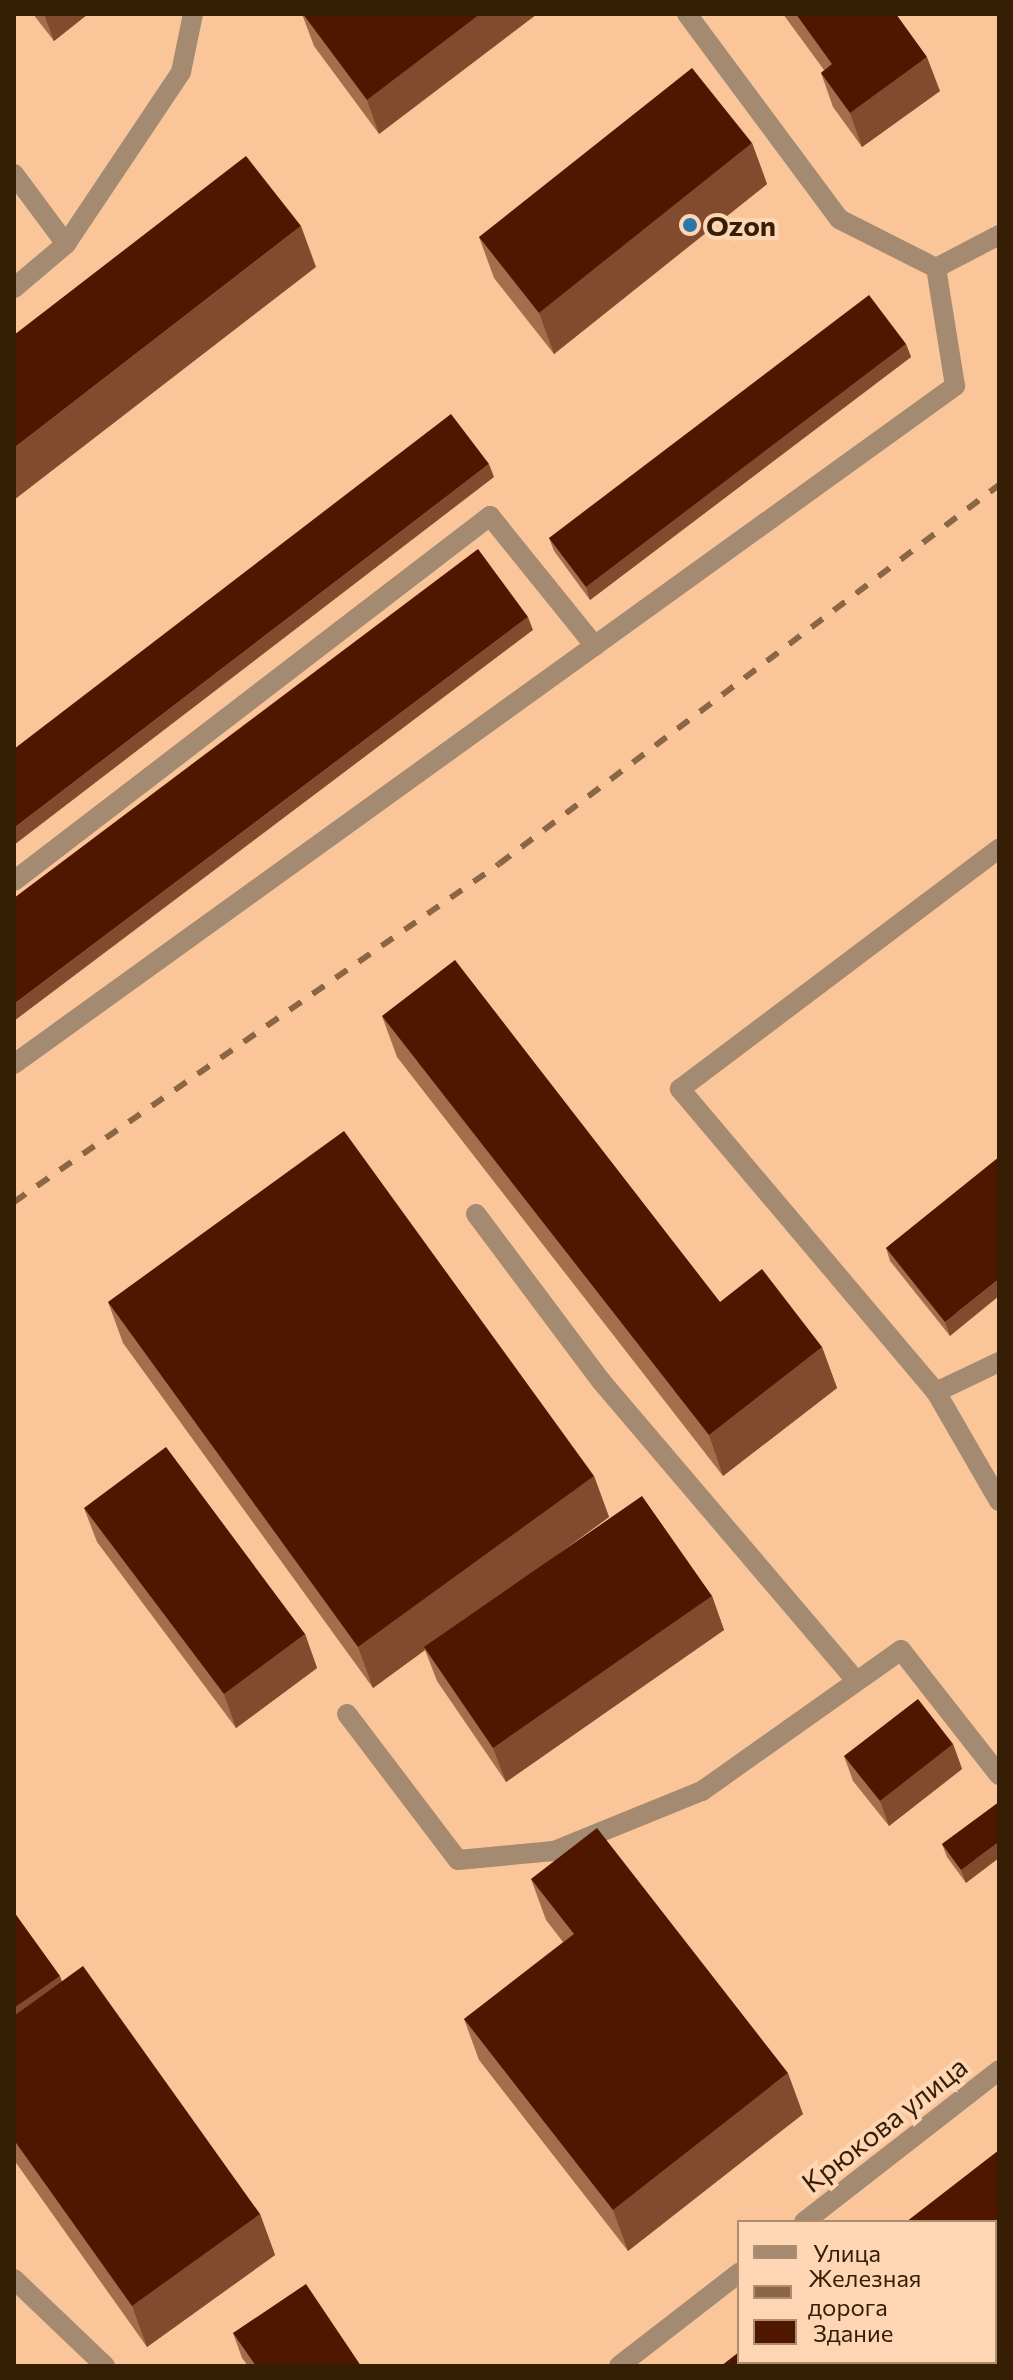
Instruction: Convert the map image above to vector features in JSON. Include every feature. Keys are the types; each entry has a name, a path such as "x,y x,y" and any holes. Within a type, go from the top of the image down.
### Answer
{"street":[{"path":"14,288 66,244 181,72 193,14"},
{"path":"687,14 839,219 936,268"},
{"path":"14,174 66,244"},
{"path":"936,268 999,235"},
{"path":"14,1064 955,386 936,268"},
{"path":"14,881 490,516 595,646"},
{"path":"999,849 680,1089 936,1392 999,1501"},
{"path":"476,1214 601,1381 855,1679"},
{"path":"936,1392 999,1362"},
{"path":"347,1714 458,1860 554,1851 702,1791 855,1679 901,1650 999,1775"},
{"name":"Крюкова улица","path":"807,2220 999,2070"},
{"path":"619,2366 737,2275"},
{"path":"14,2279 105,2366"}],"building":[{"path":"303,14 480,14 367,100"},
{"path":"796,14 896,14 927,57 850,113 821,73 832,64"},
{"path":"692,68 752,143 539,313 479,237"},
{"path":"246,156 301,226 14,448 14,335"},
{"path":"869,295 906,344 586,587 549,538"},
{"path":"451,414 489,464 14,828 14,749"},
{"path":"478,549 528,617 14,1004 14,898"},
{"path":"455,960 720,1302 762,1269 822,1347 709,1435 382,1016"},
{"path":"344,1131 594,1476 358,1647 108,1302"},
{"path":"999,1157 999,1279 945,1322 886,1248"},
{"path":"166,1447 305,1634 224,1694 84,1508"},
{"path":"642,1496 712,1596 493,1748 424,1647"},
{"path":"918,1699 953,1744 880,1801 844,1756"},
{"path":"999,1802 999,1842 961,1870 942,1844"},
{"path":"597,1828 788,2073 613,2210 464,2019 574,1934 531,1879"},
{"path":"14,1912 60,1976 14,2008"},
{"path":"83,1966 260,2214 132,2306 14,2140 14,2016"},
{"path":"999,2150 999,2265 997,2266 997,2220 909,2220"},
{"path":"306,2284 361,2366 256,2366 233,2333"},
{"path":"737,2354 737,2364 872,2364 869,2366 721,2366"}],"railway":[{"path":"14,1202 499,864 999,485"}],"place":[{"name":"Ozon","path":"690,225"}]}
